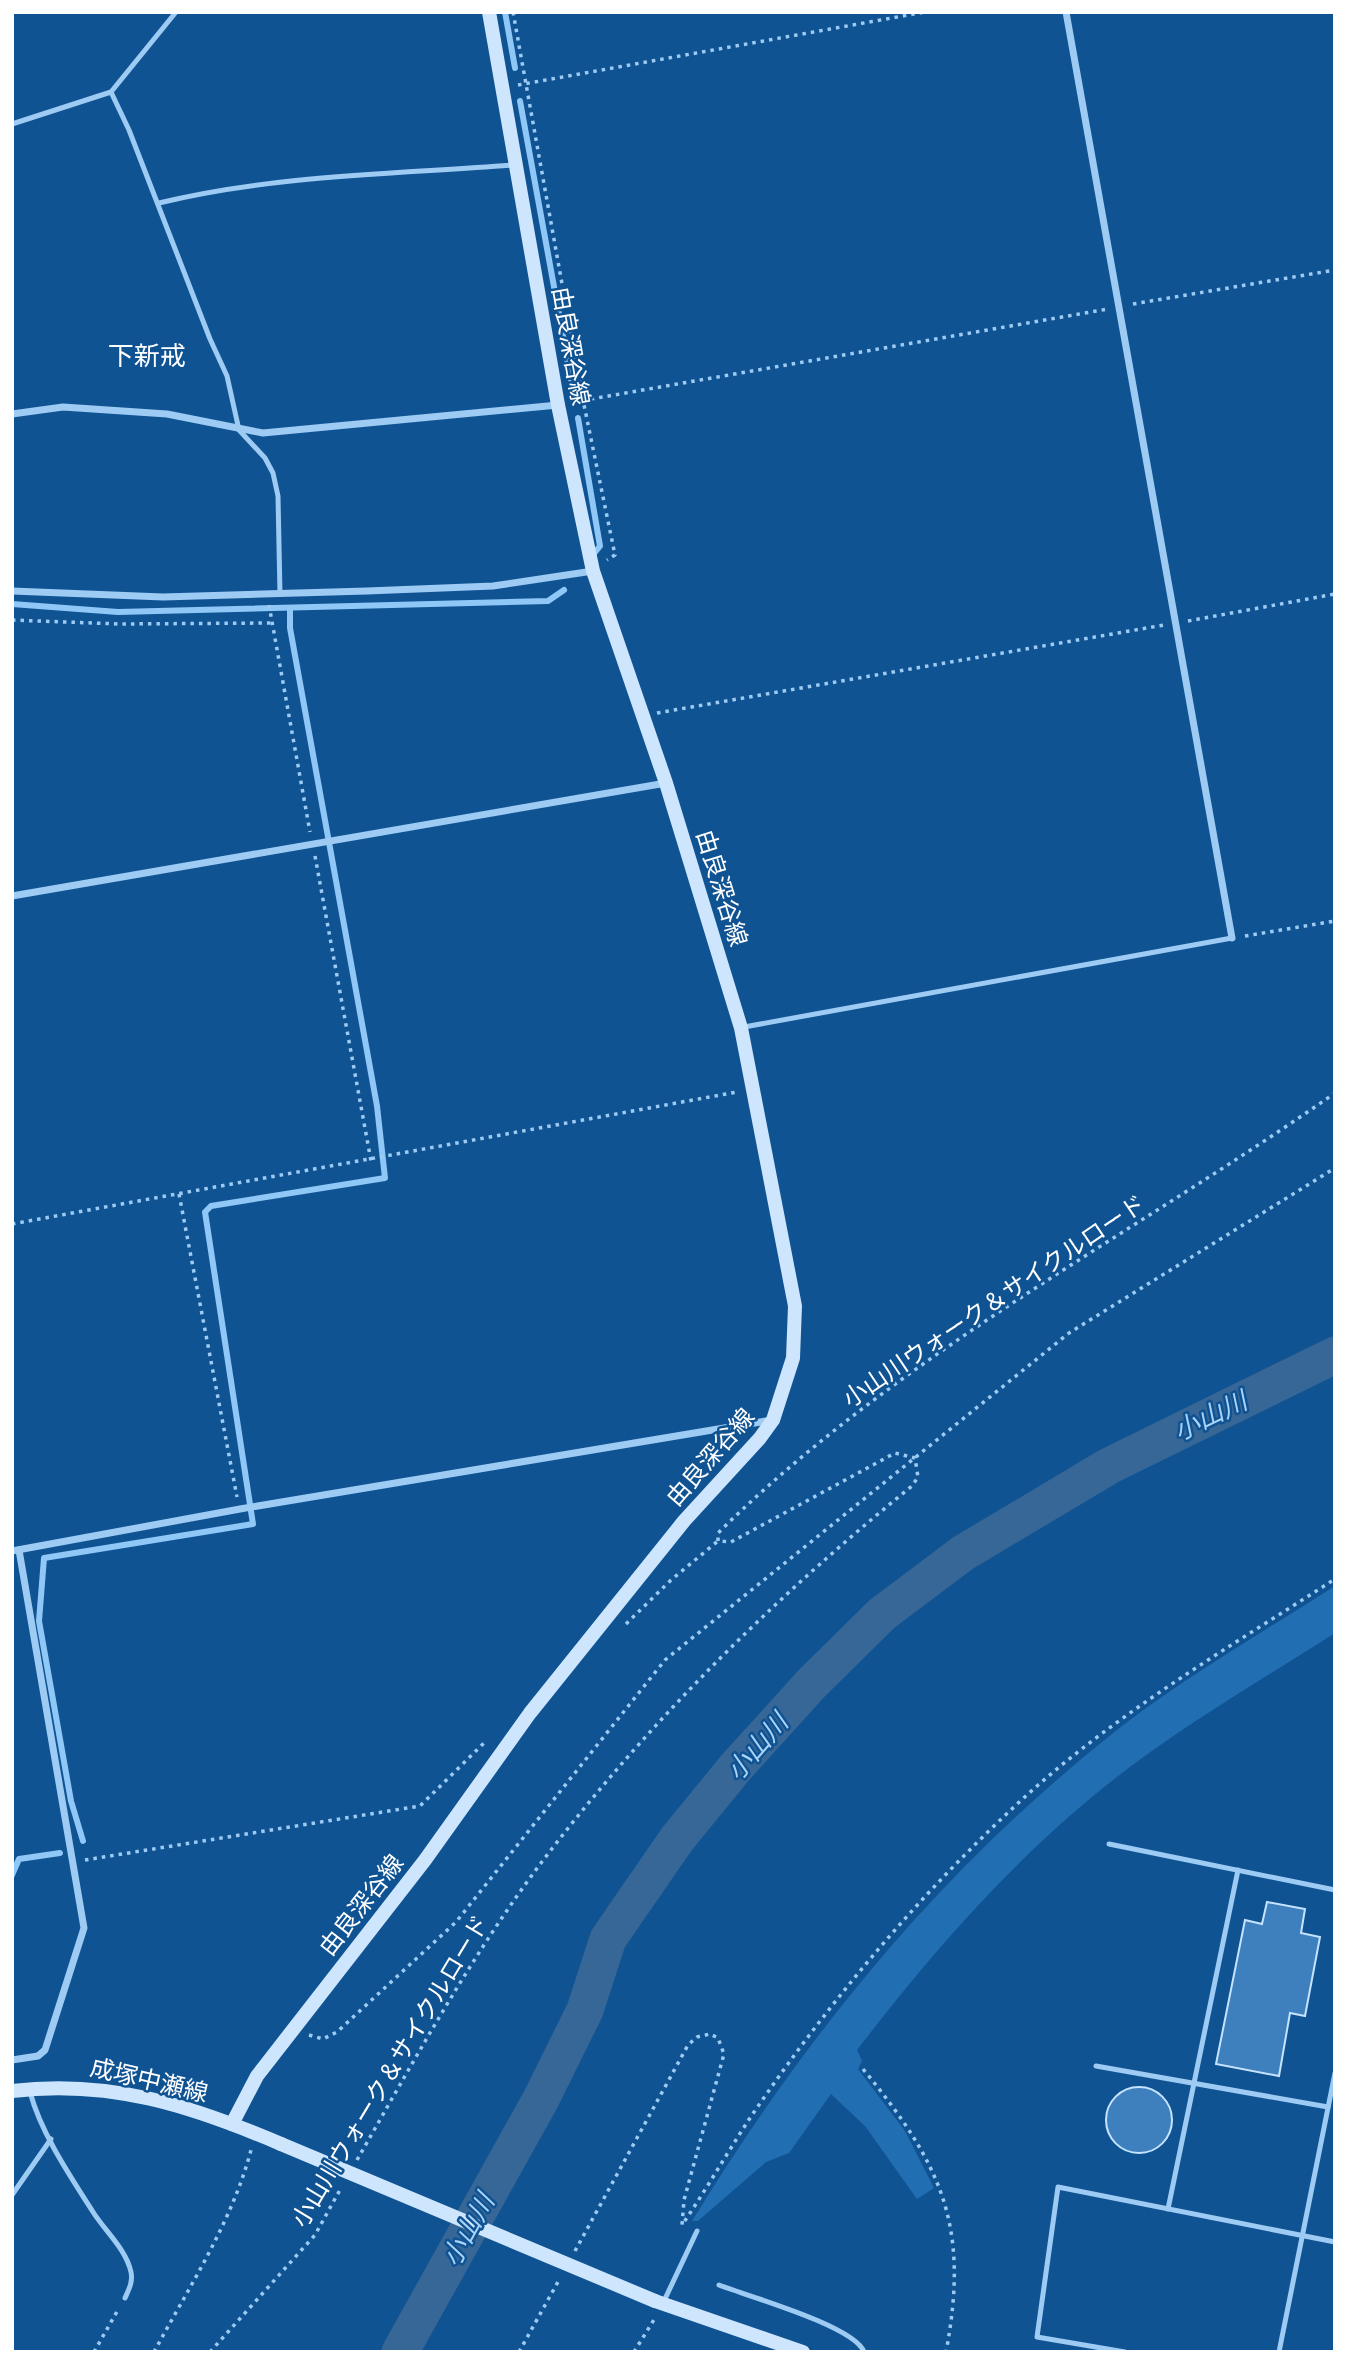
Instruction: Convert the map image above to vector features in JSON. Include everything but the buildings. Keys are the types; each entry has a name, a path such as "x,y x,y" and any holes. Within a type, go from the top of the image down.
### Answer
{"main road":[{"name":"由良深谷線","path":"232,2124 257,2076 425,1860 577,1652 684,1521 773,1420 793,1358 795,1306 741,1028 666,783 593,571 558,405 489,12"},
{"name":"成塚中瀬線","path":"12,2091 98,2088 158,2100 232,2124"},
{"path":"232,2124 658,2307 803,2352"}],"street":[{"path":"1066,12 1233,938"},
{"path":"12,414 63,407 167,414 263,433 558,405"},
{"path":"12,591 163,597 280,594 494,586 593,571"},
{"path":"12,896 666,783"},
{"path":"12,2060 38,2056 45,2050 84,1928 16,1550 240,1509 773,1420"}],"lane":[{"path":"12,124 111,92 176,12"},
{"path":"111,92 159,203 209,338 227,376 239,430 265,458 273,473 278,496 280,594"},
{"path":"159,203 204,192 251,186 515,165"},
{"path":"741,1028 1233,938"},
{"path":"1108,1844 1335,1890"},
{"path":"1168,2209 1238,1870"},
{"path":"1096,2066 1328,2108"},
{"path":"1279,2352 1335,2073"},
{"path":"29,2089 51,2139 93,2213 124,2255 131,2272 131,2286 125,2298"},
{"path":"12,2195 51,2139"},
{"path":"1125,2352 1038,2337 1058,2187 1335,2242"},
{"path":"658,2307 671,2291 697,2231"},
{"path":"719,2285 840,2330 860,2343 864,2352"}],"path":[{"path":"513,12 583,400 615,555 593,571"},
{"path":"502,87 925,12"},
{"path":"558,405 1335,270"},
{"path":"267,594 371,1161"},
{"path":"642,716 1335,594"},
{"path":"12,620 119,624 272,623"},
{"path":"1233,938 1335,921"},
{"path":"12,1224 371,1161 752,1089"},
{"name":"小山川ウォーク＆サイクルロード","path":"718,1541 718,1533 763,1492 903,1380 1335,1093"},
{"path":"296,2026 313,2038 323,2039 337,2032 456,1922 665,1660 1069,1333 1335,1168"},
{"path":"179,1194 240,1509"},
{"path":"620,1630 671,1580 718,1541 731,1542 895,1453 915,1458"},
{"name":"小山川ウォーク＆サイクルロード","path":"356,2162 439,2017 540,1864 610,1776 739,1638 856,1532 912,1486 918,1477 915,1458"},
{"path":"571,2258 688,2045 697,2037 710,2034 718,2038 724,2054 684,2200 682,2225 751,2118 813,2031 888,1938 949,1871 1030,1793 1108,1731 1335,1579"},
{"path":"73,1864 419,1806 496,1732"},
{"path":"863,2069 904,2119 940,2185 955,2253 956,2278 946,2352"},
{"path":"154,2352 222,2227 243,2179 251,2150"},
{"name":"小山川ウォーク＆サイクルロード","path":"210,2352 315,2235 342,2187"},
{"path":"519,2352 565,2269"},
{"path":"94,2352 125,2298"},
{"path":"635,2352 658,2307"}],"shaded area":[{"path":"1335,1586 1335,1633 1166,1741 1077,1810 976,1907 915,1977 857,2050 862,2061 858,2069 905,2131 934,2188 917,2199 865,2126 831,2094 789,2153 766,2162 698,2221 692,2221 735,2153 827,2025 928,1905 983,1848 1041,1794 1129,1720"}],"waterway":[{"path":"505,12 515,68"},
{"path":"520,101 572,385"},
{"path":"578,418 600,546 592,556"},
{"path":"12,604 118,612 548,601 564,590"},
{"path":"83,1841 71,1801 39,1621 44,1558 253,1524 205,1212 211,1206 385,1178 377,1106 290,628 290,609"},
{"name":"小山川","path":"400,2352 541,2099 585,2010 608,1939 677,1839 735,1768 812,1683 882,1614 963,1553 1109,1466 1335,1355"},
{"path":"12,1875 19,1859 60,1853"}],"district":[{"name":"下新戒","path":"147,356"}]}
